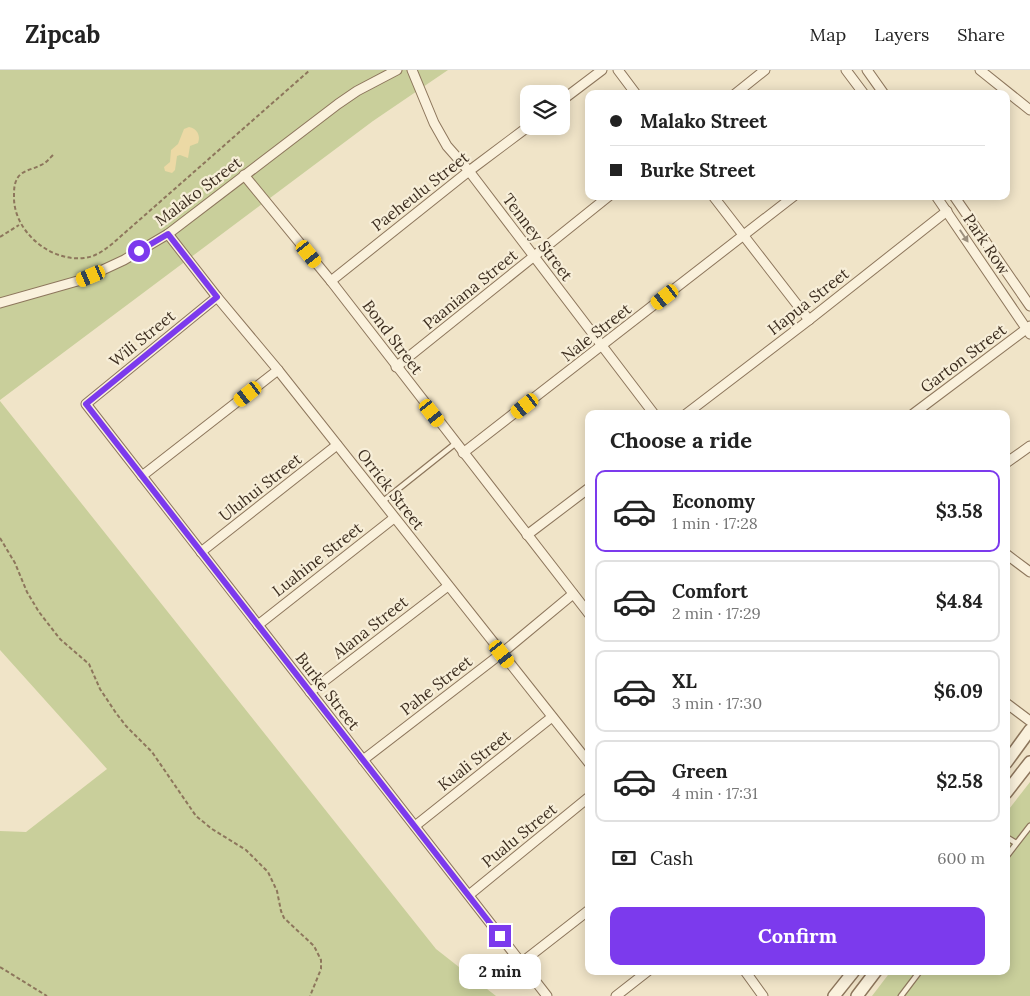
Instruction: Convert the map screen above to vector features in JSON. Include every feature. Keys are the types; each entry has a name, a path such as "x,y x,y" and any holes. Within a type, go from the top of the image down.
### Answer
{"street":[{"name":"Malako Street","path":"0,303 81,280 124,260 168,234 344,100 397,70"},
{"name":"Tenney Street","path":"412,70 434,123 447,146 469,171 651,410"},
{"path":"570,94 602,70"},
{"path":"618,70 633,90"},
{"path":"740,90 765,70"},
{"path":"846,70 861,90"},
{"path":"867,70 881,90"},
{"path":"980,70 1005,90"},
{"path":"1010,94 1030,110"},
{"name":"Paeheulu Street","path":"331,281 520,133"},
{"name":"Bond Street","path":"244,175 331,281 585,609"},
{"name":"Paaniana Street","path":"396,367 604,200"},
{"path":"716,200 809,320"},
{"name":"Nale Street","path":"464,454 789,200"},
{"name":"Park Row","path":"939,200 1029,329"},
{"name":"Park Row","path":"957,200 1030,306"},
{"name":"Hapua Street","path":"691,410 947,211"},
{"name":"Orrick Street","path":"168,234 585,758"},
{"name":"Wili Street","path":"86,404 217,297"},
{"name":"Garton Street","path":"918,410 1029,329"},
{"path":"142,476 278,370"},
{"name":"Burke Street","path":"86,404 547,996"},
{"name":"Uluhui Street","path":"201,552 337,445"},
{"path":"1010,460 1030,446"},
{"path":"527,535 585,491"},
{"name":"Luahine Street","path":"258,625 394,518"},
{"path":"1010,557 1030,572"},
{"name":"Alana Street","path":"310,692 448,586"},
{"name":"Pahe Street","path":"363,760 502,654 573,594"},
{"path":"1010,706 1030,721"},
{"name":"Kuali Street","path":"415,826 552,717"},
{"path":"1010,758 1030,730"},
{"path":"1010,788 1030,762"},
{"name":"Pualu Street","path":"469,896 585,800"},
{"path":"521,963 585,913"},
{"path":"616,996 643,975"},
{"path":"748,975 763,996"},
{"path":"834,996 851,975"},
{"path":"857,996 873,975"}],"lane":[{"path":"382,502 456,443"},
{"path":"1010,851 1030,826"},
{"path":"1010,839 1016,843"},
{"path":"901,996 917,975"}],"path":[{"path":"53,155 44,164 23,172 16,180 14,201 16,216 20,225 33,239 54,252 76,258 96,255 112,244 310,70"},
{"path":"0,237 20,225"},
{"path":"0,538 15,562 27,592 39,612 60,639 89,664 100,689 116,713 152,752 196,816 246,850 268,872 277,891 284,918 314,946 321,960 321,969 310,996"},
{"path":"0,967 47,996"}],"green space":[{"path":"0,70 448,70 373,121 0,400"},
{"path":"0,401 436,949 496,996 0,996 0,831 26,832 107,769 0,650"},
{"path":"1030,782 1030,996 872,996 888,975 1010,975 1010,808"}],"sand":[{"path":"189,127 198,133 198,143 190,146 188,158 180,155 177,156 175,170 172,173 165,171 164,167 170,162 171,150 178,144 184,129"}],"route":[{"path":"139,251 168,234 217,297 86,404 500,936"}]}
